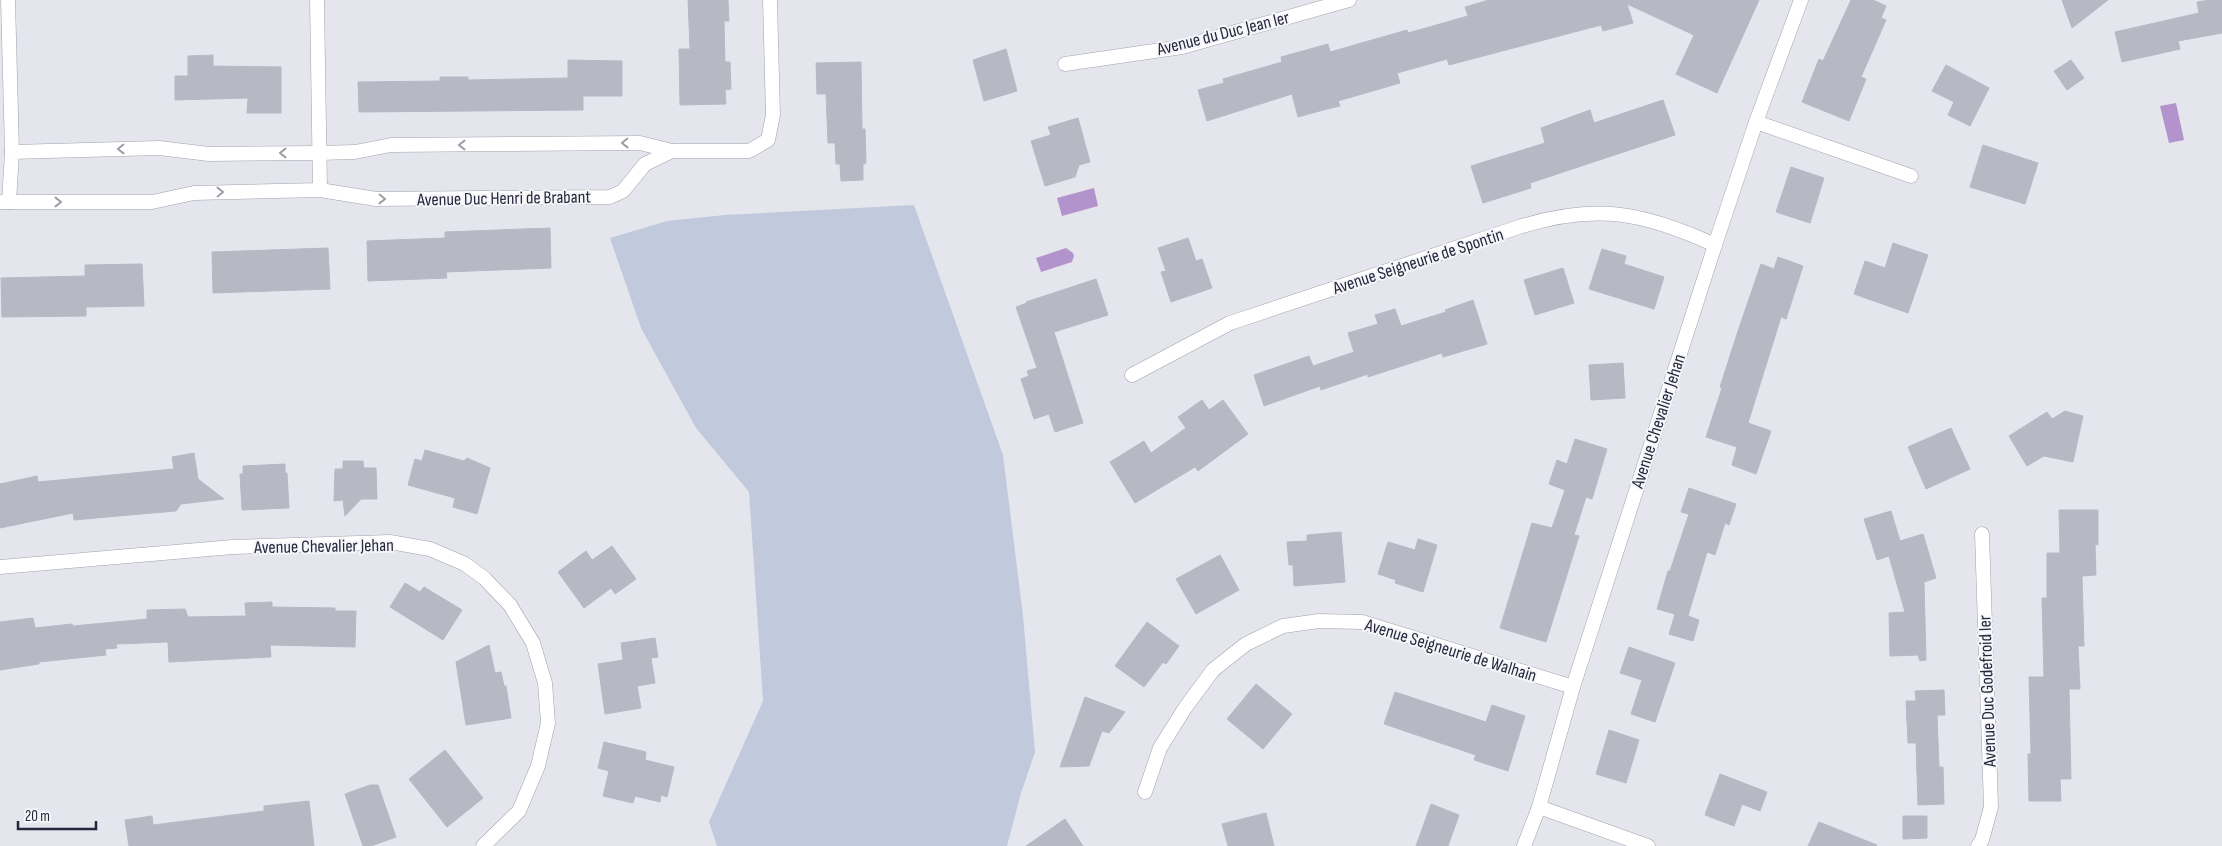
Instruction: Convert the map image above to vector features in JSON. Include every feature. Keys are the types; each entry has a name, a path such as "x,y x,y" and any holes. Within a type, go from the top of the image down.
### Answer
{"street":[{"path":"8,0 12,152"},
{"path":"317,0 320,190"},
{"name":"Avenue Duc Henri de Brabant","path":"672,151 645,164 624,191 610,197 376,199 320,190 194,193 152,202 5,202 12,152 159,148 209,154 319,153 355,152 391,145 640,143 672,151 749,151 768,140 773,115 770,0"},
{"name":"Avenue du Duc Jean Ier","path":"1065,64 1182,48 1349,0"},
{"name":"Avenue Chevalier Jehan","path":"1524,846 1539,807 1573,687 1715,245 1756,122 1801,0"},
{"path":"1756,122 1911,176"},
{"name":"Avenue Seigneurie de Spontin","path":"1132,374 1230,323 1519,227 1557,217 1584,212 1621,213 1685,232 1715,245"},
{"name":"Avenue Duc Godefroid Ier","path":"1978,846 1982,840 1991,807 1982,534"},
{"name":"Avenue Chevalier Jehan","path":"0,568 233,547 390,542 430,549 465,564 484,578 510,605 533,643 544,683 548,723 538,766 519,811 483,846"},
{"name":"Avenue Seigneurie de Walhain","path":"1145,792 1160,748 1184,708 1213,670 1246,644 1283,626 1319,621 1362,622 1573,687"},
{"path":"1539,807 1648,846"}],"shaded area":[{"path":"2176,103 2184,140 2169,143 2160,106"},
{"path":"1094,188 1098,206 1062,216 1057,198"},
{"path":"914,205 1003,455 1023,616 1035,752 1021,793 1007,846 717,846 709,822 763,701 749,492 696,428 641,328 610,238 667,221 725,215"},
{"path":"1066,248 1073,253 1072,262 1041,272 1036,258"}],"building":[{"path":"688,0 728,0 729,21 724,21 725,62 730,62 731,89 725,90 726,104 680,105 679,49 690,49"},
{"path":"1489,0 1759,0 1717,93 1676,74 1694,35 1627,4 1633,23 1603,31 1601,25 1449,65 1447,59 1397,73 1400,83 1338,101 1340,106 1298,117 1292,94 1207,121 1198,90 1224,83 1223,79 1282,62 1281,57 1328,44 1330,52 1407,30 1408,33 1468,16 1465,7"},
{"path":"1851,0 1873,0 1886,6 1881,18 1886,20 1861,77 1866,79 1849,121 1802,102 1819,59 1823,61"},
{"path":"2062,0 2108,0 2072,28"},
{"path":"2222,0 2222,33 2178,41 2180,49 2122,62 2115,32 2199,13 2197,2"},
{"path":"1006,49 1017,91 984,101 973,60"},
{"path":"213,55 213,66 281,67 281,113 247,113 248,98 175,100 175,76 188,76 188,56"},
{"path":"568,60 622,61 622,96 583,96 583,110 359,112 358,82 440,81 440,77 468,77 468,80 568,78"},
{"path":"2071,60 2084,78 2067,90 2054,71"},
{"path":"861,62 862,129 865,129 866,163 863,164 863,180 841,181 840,164 836,164 835,143 828,143 826,94 817,94 816,63"},
{"path":"1946,65 1989,88 1970,126 1948,115 1954,102 1932,91"},
{"path":"1663,100 1675,135 1530,183 1531,188 1483,203 1471,166 1545,143 1541,128 1590,110 1594,123"},
{"path":"1078,118 1090,162 1079,165 1075,177 1045,186 1031,141 1051,135 1048,127"},
{"path":"1983,145 2038,163 2025,204 1970,187"},
{"path":"1791,167 1824,178 1810,223 1776,212"},
{"path":"550,228 551,268 446,272 447,278 368,281 367,241 445,238 445,232"},
{"path":"1188,238 1196,261 1202,259 1212,288 1171,302 1161,272 1166,271 1158,248"},
{"path":"1893,243 1928,255 1908,313 1854,294 1865,261 1885,268"},
{"path":"328,248 330,289 213,293 212,252"},
{"path":"1602,249 1626,256 1624,264 1664,277 1654,309 1589,289"},
{"path":"1778,257 1803,266 1786,319 1781,317 1748,423 1771,431 1756,474 1732,465 1737,447 1706,437 1722,388 1720,387 1761,264 1774,269"},
{"path":"142,264 144,306 86,307 86,316 2,317 1,278 85,276 85,265"},
{"path":"1563,268 1574,303 1535,315 1524,280"},
{"path":"1096,279 1108,315 1054,332 1083,423 1055,432 1049,414 1034,419 1021,379 1029,376 1027,371 1037,368 1016,307"},
{"path":"1473,300 1487,344 1443,357 1442,353 1368,377 1368,374 1321,390 1320,386 1264,406 1254,375 1309,356 1313,366 1354,352 1348,333 1378,324 1375,315 1395,309 1401,326 1446,312 1445,310"},
{"path":"1623,363 1625,398 1591,400 1589,365"},
{"path":"1202,400 1209,410 1223,400 1248,434 1198,471 1195,467 1135,503 1110,462 1144,441 1151,453 1186,428 1178,417"},
{"path":"2065,411 2083,416 2073,462 2044,456 2027,466 2009,436 2047,412 2052,419"},
{"path":"1951,428 1970,469 1926,489 1908,447"},
{"path":"1575,439 1607,449 1592,499 1586,497 1574,535 1579,536 1546,642 1500,628 1532,523 1552,528 1565,490 1549,484 1557,460 1567,464"},
{"path":"425,450 464,461 467,458 490,468 477,514 453,507 455,498 408,485 415,459 422,461"},
{"path":"194,453 198,479 224,499 181,504 176,511 74,520 73,513 0,528 0,484 37,476 38,482 174,469 172,457"},
{"path":"343,461 363,461 364,468 376,468 377,499 361,499 345,516 343,500 334,501 335,469 343,469"},
{"path":"285,464 289,508 242,510 240,474 243,474 243,466"},
{"path":"1689,488 1736,504 1729,525 1725,523 1715,555 1707,552 1688,616 1699,620 1693,641 1669,634 1675,614 1657,609 1668,571 1670,571 1689,514 1681,512"},
{"path":"2059,510 2098,510 2098,545 2095,544 2096,575 2082,576 2084,646 2078,646 2080,689 2069,689 2071,779 2060,779 2061,801 2029,801 2028,754 2031,754 2029,677 2044,677 2042,598 2047,598 2047,553 2060,553"},
{"path":"1891,511 1900,541 1923,534 1936,578 1924,582 1926,660 1920,661 1918,655 1890,656 1889,613 1905,612 1889,556 1877,560 1864,519"},
{"path":"1341,532 1345,582 1294,586 1293,565 1289,565 1287,542 1307,541 1307,535"},
{"path":"1418,539 1437,545 1423,592 1395,583 1396,580 1378,574 1388,542 1415,550"},
{"path":"612,546 636,579 615,594 611,588 584,608 558,572 586,551 592,560"},
{"path":"1220,555 1239,590 1196,614 1176,579"},
{"path":"405,583 420,592 424,587 462,610 443,640 390,607"},
{"path":"272,602 272,607 335,608 335,611 356,611 355,647 270,645 271,657 169,662 168,642 116,644 117,648 105,649 106,655 39,662 39,664 0,670 0,622 33,618 35,628 72,624 73,626 147,619 147,610 185,609 188,617 246,616 245,603"},
{"path":"1147,622 1179,646 1166,664 1163,662 1144,687 1115,666"},
{"path":"655,638 658,657 651,658 655,683 637,686 641,708 605,714 598,664 623,660 621,643"},
{"path":"489,645 495,673 501,672 504,686 506,686 511,718 466,725 456,662"},
{"path":"1629,647 1675,663 1655,722 1631,714 1642,680 1620,673"},
{"path":"1256,684 1292,714 1263,749 1227,719"},
{"path":"1944,690 1945,715 1937,715 1939,767 1943,767 1944,804 1918,805 1916,743 1908,743 1906,701 1916,701 1915,691"},
{"path":"1395,692 1486,722 1492,705 1525,716 1508,771 1474,760 1476,755 1384,724"},
{"path":"1085,697 1125,712 1109,733 1102,731 1089,766 1060,767"},
{"path":"1609,730 1639,740 1626,783 1596,774"},
{"path":"604,742 646,752 645,760 674,767 667,797 661,795 660,802 635,796 633,803 603,796 609,771 598,768"},
{"path":"445,750 483,798 447,827 409,779"},
{"path":"1720,774 1767,792 1760,811 1742,804 1734,826 1705,815"},
{"path":"370,785 378,785 396,837 371,846 363,846 345,794"},
{"path":"309,801 314,846 129,846 125,820 152,816 153,825 264,811 264,806"},
{"path":"1431,804 1459,815 1448,846 1416,846"},
{"path":"1266,813 1274,846 1228,846 1222,824"},
{"path":"1903,816 1927,816 1927,838 1903,839"},
{"path":"1065,819 1083,846 1026,846"},
{"path":"1819,822 1877,845 1808,846"}]}
